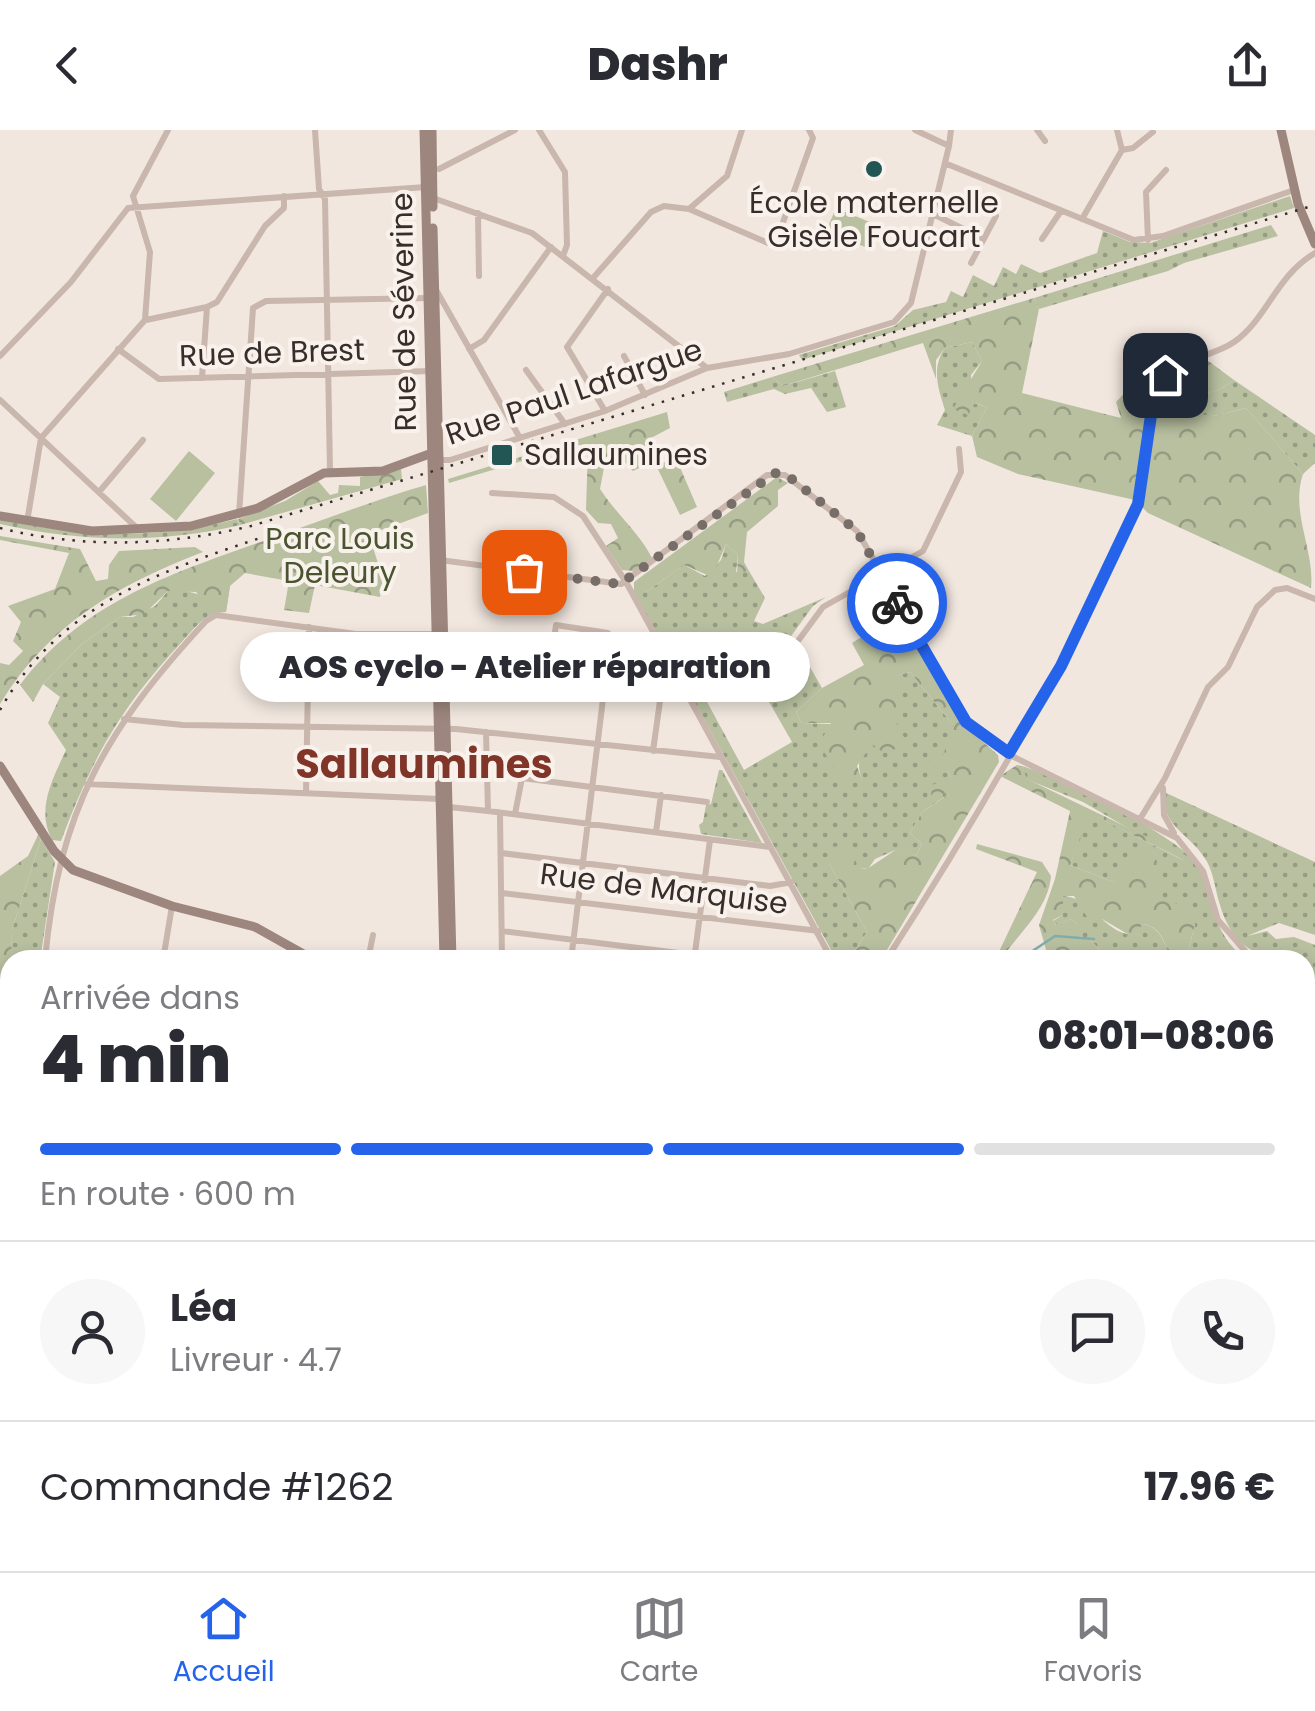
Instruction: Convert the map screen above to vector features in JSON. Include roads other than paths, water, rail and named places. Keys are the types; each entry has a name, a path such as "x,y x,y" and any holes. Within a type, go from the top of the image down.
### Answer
{"main road":[{"name":"Rue de Séverine","path":"428,130 425,158 430,192 434,460 440,485 438,560"},
{"path":"428,130 430,192"},
{"path":"1281,130 1302,218 1315,244"},
{"path":"0,516 92,531 140,531 238,515 330,471 383,471 434,460 448,950"},
{"path":"438,560 442,730"},
{"path":"0,766 60,858 86,876 172,906 255,926 297,950"}],"street":[{"path":"145,320 150,252 133,196 168,130"},
{"path":"315,130 322,193 330,471"},
{"path":"439,169 515,130"},
{"path":"539,130 565,172 567,246 563,256"},
{"path":"689,209 726,176 742,130"},
{"path":"593,278 651,212 664,206 689,209 768,243 776,242 814,138 809,130"},
{"path":"915,130 948,146"},
{"path":"1037,130 1045,141"},
{"path":"1082,218 1122,150 1117,130"},
{"path":"954,131 934,214 984,239"},
{"path":"1122,150 1133,148 1153,132"},
{"path":"947,164 1134,240 1148,240 1294,190"},
{"path":"1148,240 1146,192 1166,170"},
{"path":"0,356 71,282 120,213 136,206 322,193 430,192 525,229 707,368"},
{"path":"26,523 41,438 145,320 208,308 217,302 265,226 284,208 284,196"},
{"path":"1042,238 1061,210"},
{"path":"478,213 480,276"},
{"name":"Rue Paul Lafargue","path":"434,460 605,411 707,368 790,354 904,316 934,214"},
{"path":"971,263 996,216"},
{"path":"469,348 484,340 551,247"},
{"path":"892,950 1061,666 1138,504 1154,395 1160,382 1172,370 1238,339 1278,283 1315,253"},
{"path":"605,411 567,348 608,290"},
{"path":"238,515 253,308 266,302 432,293 469,348 520,438"},
{"path":"202,378 208,308"},
{"name":"Rue de Brest","path":"118,349 152,378 434,370"},
{"path":"624,356 645,395"},
{"path":"526,370 565,424"},
{"path":"0,400 140,531"},
{"path":"99,492 143,440"},
{"path":"774,697 764,676 767,666 795,645 823,607 922,551 960,472 958,449"},
{"path":"438,560 616,584 626,582 775,473 788,476 852,526 966,722 1009,753 1177,838"},
{"path":"492,493 554,498 583,516 626,582 828,950"},
{"path":"1140,818 1163,782 1208,687 1228,667 1266,596 1286,588 1315,599"},
{"path":"46,950 60,858 87,784 143,690 212,616 261,618 361,634 438,634"},
{"path":"571,950 597,746 602,699 608,633 556,625 547,691 602,699"},
{"path":"306,793 310,628"},
{"path":"653,751 666,658"},
{"path":"124,720 486,732 720,757"},
{"path":"486,732 488,811"},
{"path":"516,814 522,778 707,802"},
{"path":"1163,782 1164,815 1203,871 1218,920 1244,950"},
{"path":"87,784 403,796 500,815 587,822 770,847"},
{"path":"656,832 661,795"},
{"path":"500,815 502,950"},
{"path":"695,950 710,840"},
{"path":"501,853 770,886 792,882"},
{"name":"Rue de Marquise","path":"502,892 820,931"},
{"path":"164,950 172,906"},
{"path":"502,930 643,950"},
{"path":"370,950 374,935"}],"waterway":[{"path":"1034,950 1055,936 1094,939"}],"railway":[{"path":"0,528 63,539 126,542 188,538 251,526 1315,205"},
{"path":"0,710 25,673 53,642 85,616 155,577 275,533"}],"place":[{"name":"École maternelle Gisèle Foucart","path":"874,169"},
{"name":"Sallaumines","path":"502,455"},
{"name":"AOS cyclo - Atelier réparation","path":"524,572"}],"district":[{"name":"Sallaumines","path":"424,764"}],"park label":[{"name":"Parc Louis Deleury","path":"340,556"}]}
